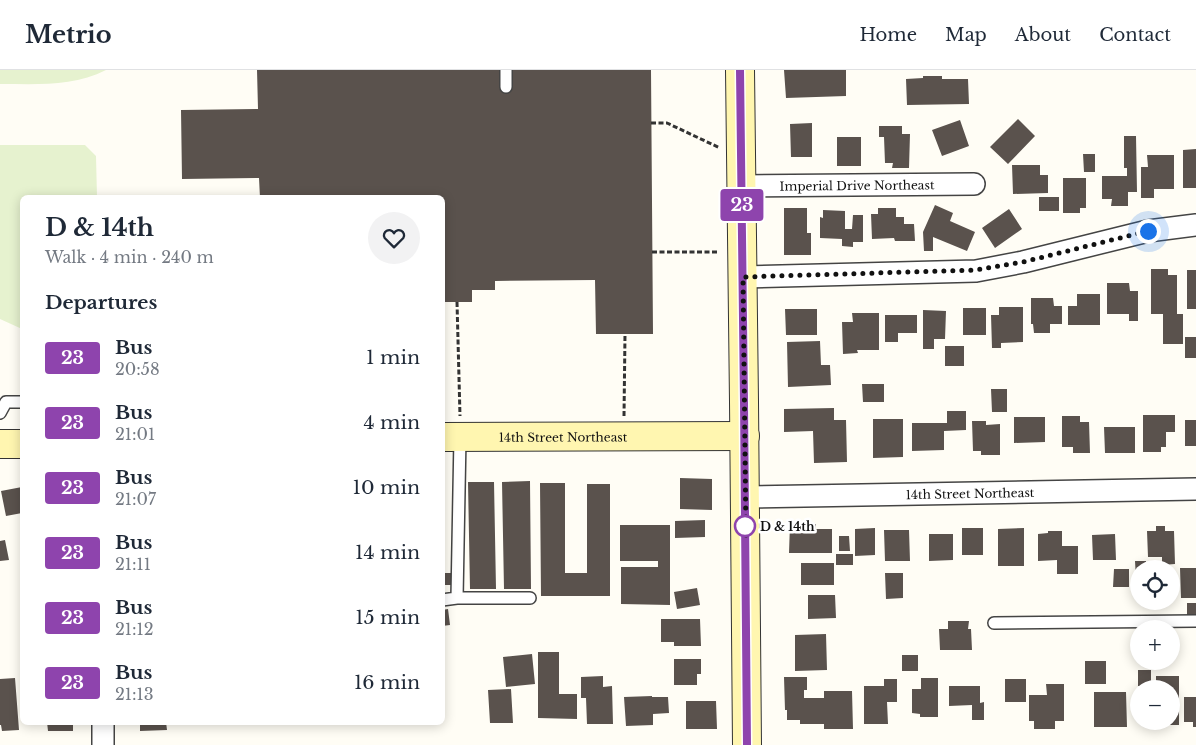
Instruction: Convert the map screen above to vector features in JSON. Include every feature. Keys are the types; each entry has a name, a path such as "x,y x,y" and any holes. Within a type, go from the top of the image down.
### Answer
{"street":[{"path":"740,70 747,745"},
{"name":"Imperial Drive Northeast","path":"742,186 974,184"},
{"path":"743,277 976,270 1023,262 1148,231 1196,224"},
{"name":"14th Street Northeast","path":"451,437 745,436"},
{"path":"0,444 20,444"},
{"name":"14th Street Northeast","path":"745,497 1196,490"},
{"path":"103,725 103,745"}],"lane":[{"path":"506,70 506,87"},
{"path":"0,413 6,402 20,402"},
{"path":"451,437 457,598"},
{"path":"445,600 530,598"},
{"path":"994,623 1196,622"}],"path":[{"path":"651,123 667,123 722,149"},
{"path":"652,252 721,252"},
{"path":"451,437 458,302"},
{"path":"624,334 624,437"}],"green space":[{"path":"0,70 106,70 67,82 0,84"},
{"path":"0,145 85,145 96,156 97,195 20,195 20,328 0,319"}],"building":[{"path":"257,70 651,70 653,334 596,334 595,280 495,281 495,290 472,290 472,302 445,302 445,195 260,195 259,178 182,179 181,110 258,109"},
{"path":"784,70 846,70 846,96 786,98"},
{"path":"923,76 942,76 942,79 968,79 969,104 907,105 906,79 923,78"},
{"path":"1018,119 1035,136 1008,164 990,147"},
{"path":"960,120 969,146 942,156 932,130"},
{"path":"812,123 812,157 791,157 790,124"},
{"path":"879,126 902,126 902,134 910,134 909,168 892,168 893,163 885,163 884,137 879,137"},
{"path":"1124,136 1136,136 1137,192 1128,192 1128,206 1111,206 1112,199 1102,199 1102,176 1127,176 1127,168 1124,168"},
{"path":"837,137 861,137 861,166 837,166"},
{"path":"1196,149 1196,188 1183,188 1183,150"},
{"path":"1083,154 1095,154 1095,172 1084,172"},
{"path":"1147,155 1174,155 1174,189 1154,189 1154,198 1141,198 1141,167 1148,167"},
{"path":"1012,165 1040,165 1040,175 1048,175 1048,193 1013,194"},
{"path":"1063,178 1086,178 1086,208 1080,208 1080,213 1063,213"},
{"path":"1039,197 1059,197 1059,211 1039,211"},
{"path":"935,205 953,213 950,221 975,232 967,251 933,237 933,251 924,251 923,232"},
{"path":"784,208 807,208 807,233 811,233 811,255 784,255"},
{"path":"878,208 896,208 896,217 904,217 904,224 914,224 915,241 895,241 894,238 872,239 871,214 878,214"},
{"path":"1009,209 1022,229 995,248 982,228"},
{"path":"823,210 845,211 845,229 852,229 853,215 863,215 863,242 853,242 853,247 842,246 842,239 820,238 820,217 823,218"},
{"path":"1151,269 1168,269 1168,275 1177,275 1177,314 1183,314 1183,344 1163,344 1163,314 1151,314"},
{"path":"1187,270 1196,270 1196,309 1187,309"},
{"path":"1107,283 1129,283 1130,291 1138,291 1138,321 1129,321 1129,314 1107,314"},
{"path":"1077,294 1100,294 1100,325 1068,325 1068,306 1077,306"},
{"path":"1031,298 1053,298 1054,306 1062,306 1062,324 1050,324 1050,333 1034,333 1033,324 1031,324"},
{"path":"999,307 1023,307 1023,342 1001,343 1001,348 992,348 991,315 999,315"},
{"path":"963,308 986,308 986,335 963,335"},
{"path":"785,309 817,309 817,335 786,335"},
{"path":"923,310 946,311 945,339 934,339 934,349 923,349"},
{"path":"852,313 879,313 879,350 857,350 858,353 843,354 842,322 853,322"},
{"path":"885,315 917,315 917,333 898,333 898,342 885,342"},
{"path":"1185,337 1196,337 1196,358 1185,358"},
{"path":"820,341 821,365 830,365 831,385 788,387 787,342"},
{"path":"945,346 964,346 964,366 945,366"},
{"path":"862,384 884,384 884,402 863,402"},
{"path":"991,389 1007,389 1007,412 992,412"},
{"path":"834,408 834,420 846,420 847,462 814,463 813,431 784,432 784,409"},
{"path":"947,411 966,411 966,430 944,431 944,450 912,451 912,423 947,423"},
{"path":"1143,415 1175,415 1175,432 1166,432 1166,447 1161,447 1161,452 1143,452"},
{"path":"1062,416 1080,416 1080,422 1089,422 1090,453 1073,453 1073,447 1062,447"},
{"path":"1014,417 1045,417 1045,442 1014,443"},
{"path":"873,419 903,419 903,457 873,458"},
{"path":"1185,420 1196,420 1196,446 1185,446"},
{"path":"972,421 986,421 986,425 1000,424 1000,455 981,455 981,451 973,451"},
{"path":"1104,427 1135,427 1135,453 1105,453"},
{"path":"680,478 712,479 712,510 680,509"},
{"path":"530,481 531,589 504,589 502,482"},
{"path":"468,482 494,482 496,589 470,589"},
{"path":"540,483 565,483 565,573 587,573 587,484 610,484 610,596 541,596"},
{"path":"20,487 20,513 6,516 1,491"},
{"path":"705,520 705,537 675,538 675,521"},
{"path":"790,524 816,524 816,529 832,529 832,553 789,553"},
{"path":"620,525 670,525 670,605 621,604 621,567 658,567 658,561 620,561"},
{"path":"1156,526 1165,526 1165,531 1174,531 1175,560 1162,560 1162,557 1148,557 1147,531 1156,531"},
{"path":"875,528 875,555 855,556 855,529"},
{"path":"962,528 983,528 983,555 962,555"},
{"path":"1024,528 1024,566 998,566 998,529"},
{"path":"884,530 909,530 910,561 885,561"},
{"path":"1048,531 1062,531 1062,546 1078,546 1078,574 1057,574 1057,560 1038,561 1038,534 1048,533"},
{"path":"929,534 953,534 953,560 929,561"},
{"path":"1115,534 1116,560 1093,560 1092,535"},
{"path":"839,536 849,536 850,551 839,551"},
{"path":"5,540 9,560 0,561 0,541"},
{"path":"836,554 853,554 853,565 836,565"},
{"path":"801,563 834,563 834,585 801,585"},
{"path":"1180,568 1196,568 1196,598 1181,598"},
{"path":"1114,569 1129,569 1129,587 1113,587"},
{"path":"445,573 452,573 452,585 445,585"},
{"path":"885,573 903,573 903,598 886,599"},
{"path":"697,588 700,605 677,609 674,592"},
{"path":"808,595 835,595 836,618 808,619"},
{"path":"1187,603 1196,603 1196,617 1187,617"},
{"path":"448,609 450,625 445,626 445,610"},
{"path":"661,619 700,619 701,646 674,646 674,642 661,642"},
{"path":"948,621 969,621 968,629 971,629 972,650 940,650 939,629 948,629"},
{"path":"826,634 827,670 795,671 795,635"},
{"path":"538,652 559,652 559,694 577,694 577,719 538,718"},
{"path":"532,654 535,684 506,687 503,657"},
{"path":"902,655 918,655 918,671 902,671"},
{"path":"674,659 701,659 701,674 697,674 697,685 674,685"},
{"path":"1085,661 1106,661 1106,684 1085,684"},
{"path":"1138,670 1151,670 1151,680 1138,680"},
{"path":"603,676 603,687 612,686 613,724 587,724 586,698 581,698 581,677"},
{"path":"1156,676 1179,676 1179,680 1156,680"},
{"path":"784,677 807,677 807,690 804,690 804,698 824,698 824,691 852,691 853,729 824,729 824,724 800,724 800,720 787,720"},
{"path":"15,678 19,730 2,731 0,725 0,679"},
{"path":"921,678 938,678 938,717 920,717 920,714 912,713 912,689 921,689"},
{"path":"884,679 897,679 897,702 887,702 888,724 864,724 864,686 884,686"},
{"path":"1005,679 1026,679 1026,702 1005,702"},
{"path":"1046,684 1064,684 1064,721 1055,721 1055,729 1034,729 1034,721 1029,721 1029,695 1047,695"},
{"path":"949,686 980,686 980,703 984,702 984,720 972,720 972,705 949,706"},
{"path":"511,689 513,723 490,723 488,690"},
{"path":"1094,692 1126,692 1127,727 1094,727"},
{"path":"624,697 668,697 669,713 653,714 653,725 626,726"},
{"path":"1184,697 1196,697 1196,727 1193,727 1193,722 1184,722"},
{"path":"686,701 716,701 717,729 686,729"},
{"path":"47,725 73,725 73,731 48,731"},
{"path":"140,725 166,725 167,730 140,731"}],"bus line":[{"name":"23","path":"740,70 747,745"}],"place":[{"name":"D & 14th","path":"745,526"}],"route":[{"path":"745,526 746,535 743,277 976,270 1023,262 1148,231"}]}
